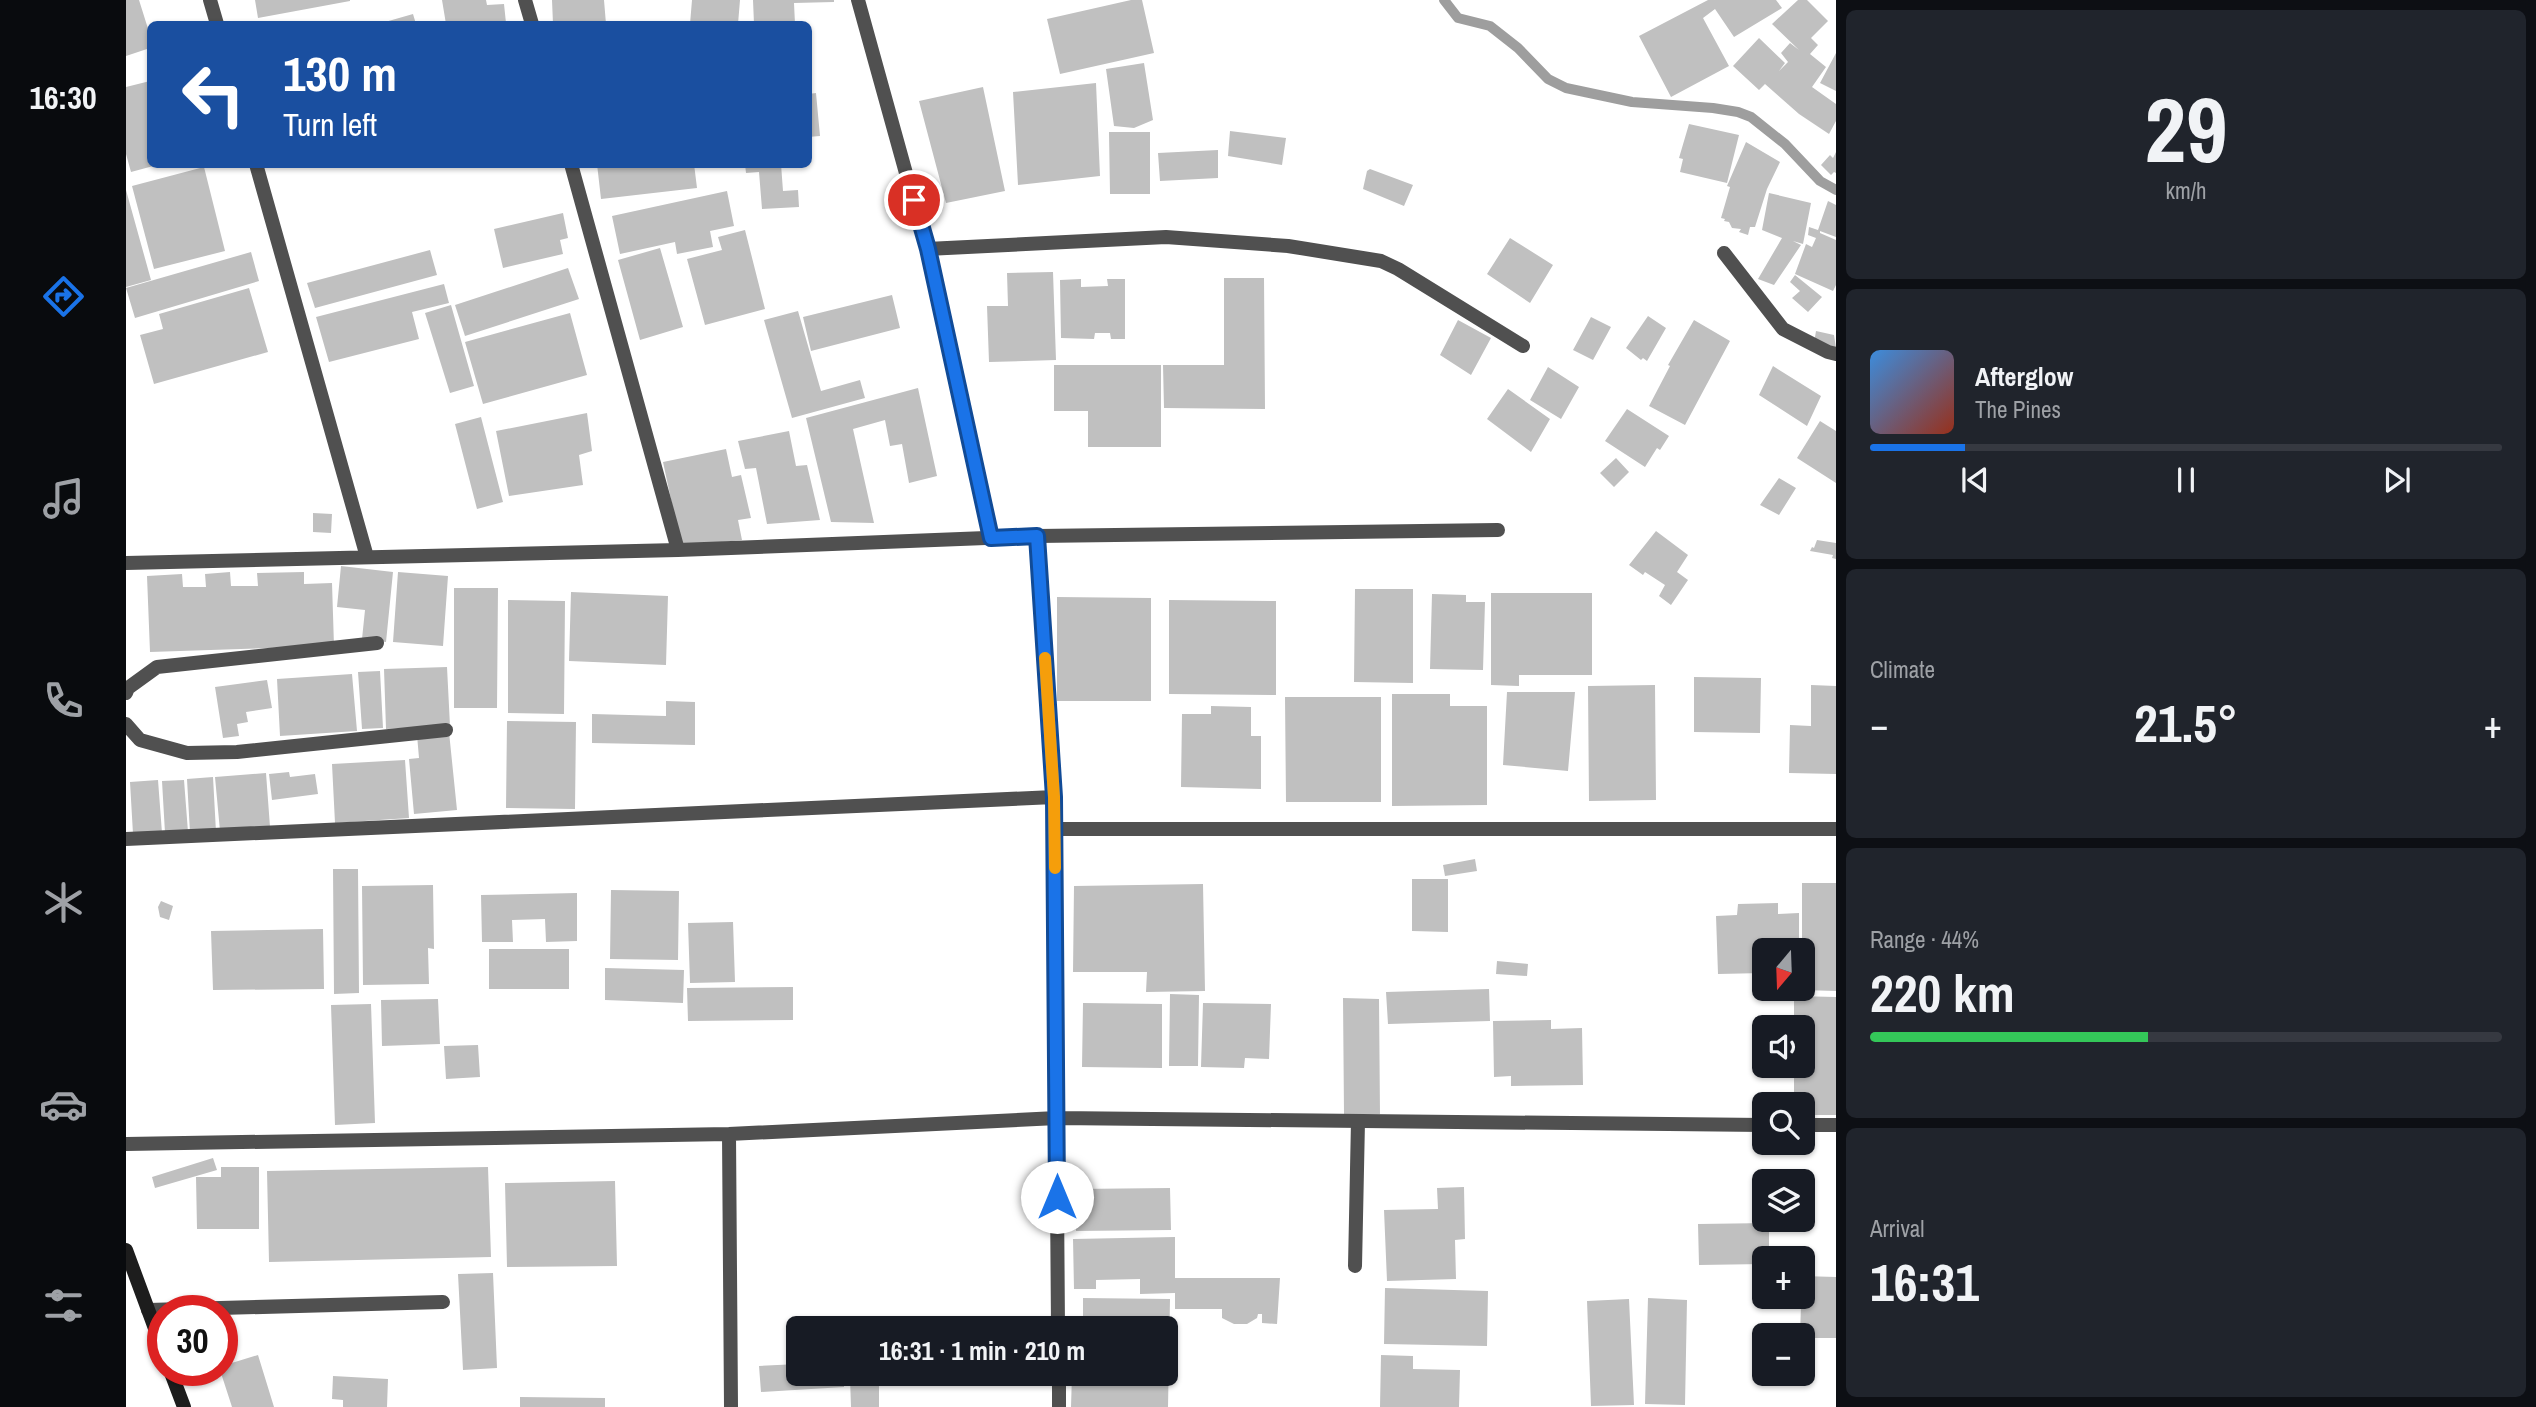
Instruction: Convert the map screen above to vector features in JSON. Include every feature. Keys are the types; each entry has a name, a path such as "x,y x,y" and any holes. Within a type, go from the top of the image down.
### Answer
{"main road":[{"path":"126,1250 147,1307"},
{"path":"176,1386 184,1407"}],"street":[{"path":"210,0 216,21"},
{"path":"525,0 531,21"},
{"path":"858,0 928,249 991,538"},
{"path":"257,168 367,557"},
{"path":"572,168 678,550"},
{"path":"928,249 1166,237 1288,246 1381,261 1522,346"},
{"path":"1724,253 1783,329 1836,354"},
{"path":"126,563 678,550 1037,536 1498,530"},
{"path":"1037,536 1055,829 1058,1316"},
{"path":"126,693 128,688 157,667 377,643"},
{"path":"126,724 140,740 187,753 237,752 446,730"},
{"path":"126,839 1054,797"},
{"path":"1055,829 1836,829"},
{"path":"126,1144 729,1134 1057,1118 1752,1125"},
{"path":"1355,1266 1358,1121"},
{"path":"1815,1125 1836,1125"},
{"path":"729,1134 732,1407"},
{"path":"238,1308 443,1302"},
{"path":"1059,1386 1059,1407"}],"building":[{"path":"126,0 139,0 147,25 147,49 126,56"},
{"path":"255,0 350,0 350,1 258,18"},
{"path":"442,0 486,0 487,5 504,4 506,21 446,21"},
{"path":"552,0 604,0 606,21 553,21"},
{"path":"692,0 740,0 738,21 690,21"},
{"path":"753,0 834,0 794,3 795,21 754,21"},
{"path":"1131,0 1142,0 1154,53 1060,74 1047,19"},
{"path":"1708,0 1776,0 1782,8 1734,37 1715,9 1703,18 1729,66 1671,97 1639,36"},
{"path":"1798,0 1807,0 1828,21 1811,38 1818,45 1810,54 1826,67 1812,87 1836,104 1836,121 1829,134 1799,114 1765,84 1759,90 1733,66 1759,38 1785,63 1779,71 1788,62 1781,53 1790,43 1799,50 1772,24"},
{"path":"413,14 415,21 388,21"},
{"path":"1836,53 1836,91 1820,83"},
{"path":"1144,63 1153,120 1134,128 1114,126 1106,69"},
{"path":"147,82 147,168 131,172 126,154 126,87"},
{"path":"1096,83 1100,176 1018,185 1013,92"},
{"path":"983,87 1005,191 946,203 919,101"},
{"path":"816,93 820,136 812,137 812,94"},
{"path":"1689,124 1739,135 1727,183 1680,172 1683,159 1679,158"},
{"path":"1230,131 1286,138 1282,165 1228,156"},
{"path":"1109,132 1150,132 1150,194 1110,194"},
{"path":"1746,142 1780,162 1767,189 1755,227 1750,227 1748,235 1739,232 1741,229 1732,228 1729,222 1721,218 1730,187 1727,186"},
{"path":"1218,150 1218,178 1160,181 1158,153"},
{"path":"1836,152 1836,173 1831,175 1821,165 1830,155 1833,158"},
{"path":"204,168 225,251 154,269 132,186"},
{"path":"597,168 694,168 697,188 601,199"},
{"path":"745,168 781,168 783,191 798,190 799,207 762,209 759,172 746,173"},
{"path":"1370,169 1413,185 1404,206 1363,189 1367,171"},
{"path":"126,190 151,280 126,287"},
{"path":"727,191 734,226 710,231 713,247 677,254 675,242 620,254 612,216"},
{"path":"1769,193 1811,203 1803,244 1793,241 1801,245 1774,285 1758,279 1782,238 1762,230"},
{"path":"1828,201 1836,205 1836,237 1820,233 1836,240 1836,285 1833,291 1795,274 1806,244 1812,247 1816,238 1808,235 1809,227 1818,230"},
{"path":"563,213 568,238 560,240 563,254 503,268 494,229"},
{"path":"745,230 765,309 705,325 687,259 722,250 718,237"},
{"path":"1510,238 1553,265 1530,303 1487,274"},
{"path":"660,248 683,327 640,340 618,260"},
{"path":"430,250 437,275 315,308 307,283"},
{"path":"251,252 259,281 135,318 126,288"},
{"path":"568,268 579,299 465,336 455,305"},
{"path":"1053,272 1056,360 989,362 987,306 1008,306 1007,273"},
{"path":"1795,275 1822,297 1808,312 1792,298 1800,291 1790,282"},
{"path":"1224,278 1264,278 1265,409 1164,408 1163,365 1224,365"},
{"path":"1081,279 1081,287 1108,286 1107,279 1125,279 1125,339 1111,339 1110,333 1095,333 1094,339 1061,338 1060,280"},
{"path":"444,284 449,303 412,312 419,339 329,362 316,317"},
{"path":"249,288 268,352 154,384 140,335 163,329 159,314"},
{"path":"892,295 900,328 811,351 803,317"},
{"path":"451,305 474,386 450,393 425,313"},
{"path":"798,311 821,391 860,380 865,398 792,418 764,320"},
{"path":"570,313 587,375 483,404 465,342"},
{"path":"1648,316 1666,328 1647,361 1643,358 1641,360 1626,348"},
{"path":"1591,317 1611,327 1593,360 1573,350"},
{"path":"1458,320 1491,338 1471,375 1440,355"},
{"path":"1694,320 1730,341 1685,425 1649,406 1670,366 1668,365"},
{"path":"1816,331 1834,335 1836,348 1814,343"},
{"path":"1054,365 1161,365 1161,447 1088,447 1088,411 1054,411"},
{"path":"1773,366 1821,396 1807,426 1759,395"},
{"path":"1548,367 1579,387 1561,419 1530,400"},
{"path":"918,388 937,476 909,483 902,444 890,446 885,420 853,429 874,523 831,522 806,418"},
{"path":"1508,389 1550,419 1531,452 1487,419"},
{"path":"1627,409 1669,436 1660,450 1657,448 1645,467 1605,441"},
{"path":"587,413 592,451 579,455 583,485 509,496 496,431"},
{"path":"481,417 503,502 477,509 455,424"},
{"path":"1820,421 1836,431 1836,483 1797,458"},
{"path":"789,431 796,466 807,465 820,520 767,524 756,468 745,469 738,441"},
{"path":"726,449 732,477 741,475 751,518 738,520 742,540 681,546 663,462"},
{"path":"1616,458 1629,472 1614,487 1600,473"},
{"path":"1779,478 1796,488 1779,515 1760,505"},
{"path":"313,513 332,514 331,533 313,532"},
{"path":"1656,531 1688,555 1677,572 1688,580 1671,605 1659,596 1665,585 1629,565"},
{"path":"1817,540 1836,543 1836,559 1832,558 1833,555 1810,551"},
{"path":"341,566 393,572 386,642 362,639 365,610 337,607"},
{"path":"230,572 231,586 258,586 257,573 304,572 304,584 332,583 334,646 150,652 147,576 182,574 183,587 206,587 205,574"},
{"path":"398,572 448,576 443,646 393,642"},
{"path":"454,588 498,588 497,708 454,708"},
{"path":"1355,589 1413,589 1413,683 1354,682"},
{"path":"571,592 668,596 666,665 569,661"},
{"path":"1491,593 1592,593 1592,675 1519,675 1519,686 1491,685"},
{"path":"1432,594 1466,595 1466,602 1485,602 1483,670 1430,669"},
{"path":"1057,597 1151,598 1151,701 1057,701"},
{"path":"508,600 565,601 564,714 508,713"},
{"path":"1169,600 1276,601 1276,695 1169,694"},
{"path":"447,667 450,726 386,729 384,669"},
{"path":"380,671 383,728 362,729 358,672"},
{"path":"352,674 357,731 280,736 277,679"},
{"path":"1694,677 1761,678 1760,733 1694,732"},
{"path":"267,680 272,708 246,712 248,722 237,724 239,736 223,738 215,687"},
{"path":"1655,685 1656,800 1589,801 1588,686"},
{"path":"1811,685 1836,686 1836,774 1789,773 1790,725 1811,726"},
{"path":"1507,692 1575,692 1568,771 1503,765"},
{"path":"1392,694 1450,694 1450,706 1487,706 1487,805 1392,806"},
{"path":"1285,697 1381,697 1381,802 1286,802"},
{"path":"666,701 695,702 695,745 592,743 592,714 666,716"},
{"path":"1211,706 1251,707 1251,736 1261,736 1261,789 1181,787 1182,714 1211,714"},
{"path":"507,721 576,722 575,809 506,808"},
{"path":"449,732 457,810 414,814 409,759 419,758 417,735"},
{"path":"405,760 409,818 335,823 332,764"},
{"path":"289,772 290,777 315,774 318,794 272,800 269,774"},
{"path":"266,773 270,827 220,831 215,777"},
{"path":"213,777 216,832 190,833 187,779"},
{"path":"158,780 162,833 133,834 130,782"},
{"path":"184,780 188,832 165,833 162,781"},
{"path":"1475,859 1477,871 1445,876 1443,865"},
{"path":"333,869 358,869 359,993 334,994"},
{"path":"1412,879 1448,879 1448,932 1412,931"},
{"path":"1802,883 1836,883 1836,991 1815,990 1815,938 1802,938"},
{"path":"1203,884 1205,991 1146,992 1147,972 1073,972 1074,886"},
{"path":"433,885 434,949 428,948 429,984 363,985 362,886"},
{"path":"611,890 679,891 678,960 610,959"},
{"path":"577,893 577,941 546,942 545,919 512,920 513,942 482,942 481,895"},
{"path":"161,901 173,906 169,920 160,917 158,907"},
{"path":"1778,903 1778,914 1799,913 1799,938 1752,938 1752,973 1718,974 1716,916 1737,915 1738,904"},
{"path":"733,922 735,982 690,983 688,923"},
{"path":"323,929 324,989 213,990 211,931"},
{"path":"489,949 569,949 569,989 489,989"},
{"path":"1497,961 1528,964 1527,976 1496,974"},
{"path":"605,968 684,970 683,1003 605,1000"},
{"path":"793,987 793,1020 688,1021 687,988"},
{"path":"1489,989 1490,1021 1388,1024 1386,992"},
{"path":"1170,994 1199,995 1198,1066 1169,1066"},
{"path":"1815,996 1836,997 1836,1115 1815,1115 1815,1092 1794,1092 1794,1078 1815,1078 1815,1015 1794,1015 1794,1001 1815,1001"},
{"path":"1343,998 1379,999 1380,1114 1344,1114"},
{"path":"438,999 440,1044 382,1046 381,1000"},
{"path":"1083,1003 1162,1004 1162,1068 1082,1067"},
{"path":"1203,1003 1271,1004 1269,1059 1245,1058 1244,1068 1201,1067"},
{"path":"371,1004 375,1123 335,1125 331,1005"},
{"path":"1551,1020 1551,1029 1582,1028 1583,1085 1511,1086 1511,1076 1494,1077 1493,1021"},
{"path":"478,1045 480,1077 446,1079 444,1046"},
{"path":"213,1158 217,1170 155,1188 152,1177"},
{"path":"221,1167 259,1167 259,1229 197,1229 196,1177 221,1177"},
{"path":"488,1167 491,1257 269,1262 267,1171"},
{"path":"615,1181 617,1266 507,1267 505,1183"},
{"path":"1464,1187 1465,1239 1455,1240 1456,1279 1387,1281 1384,1210 1438,1209 1437,1188"},
{"path":"1170,1188 1171,1230 1076,1231 1075,1189"},
{"path":"1752,1223 1752,1232 1769,1232 1769,1246 1752,1246 1752,1264 1699,1265 1698,1224"},
{"path":"1175,1237 1175,1278 1280,1278 1277,1324 1262,1323 1262,1314 1258,1314 1257,1318 1247,1324 1234,1324 1222,1318 1222,1309 1175,1309 1175,1293 1140,1294 1140,1279 1096,1280 1096,1289 1074,1289 1073,1239"},
{"path":"493,1273 497,1368 463,1370 458,1274"},
{"path":"1815,1276 1836,1277 1836,1338 1815,1338 1815,1323 1800,1323 1801,1309 1815,1309"},
{"path":"1385,1288 1488,1291 1487,1346 1384,1344"},
{"path":"1083,1298 1170,1299 1170,1316 1083,1316"},
{"path":"1648,1298 1687,1300 1685,1405 1645,1404"},
{"path":"1629,1299 1634,1405 1591,1406 1587,1301"},
{"path":"258,1355 274,1407 232,1407 225,1386 238,1386 238,1361"},
{"path":"1381,1355 1413,1356 1413,1369 1460,1370 1459,1407 1380,1407"},
{"path":"786,1365 786,1386 844,1387 761,1392 759,1366"},
{"path":"333,1376 388,1379 387,1407 343,1407 343,1400 332,1399"},
{"path":"850,1386 879,1386 879,1407 851,1407"},
{"path":"1072,1386 1168,1386 1168,1407 1071,1407"},
{"path":"520,1397 605,1398 605,1407 520,1407"}],"waterway":[{"path":"1444,0 1458,18 1490,26 1518,48 1548,79 1566,88 1632,102 1713,108 1751,117 1785,144 1820,181 1836,190"}],"slow traffic":[{"path":"1045,658 1054,797 1055,868"}],"route":[{"path":"914,200 928,249 991,538 1037,536 1054,797 1057,1197"}]}
